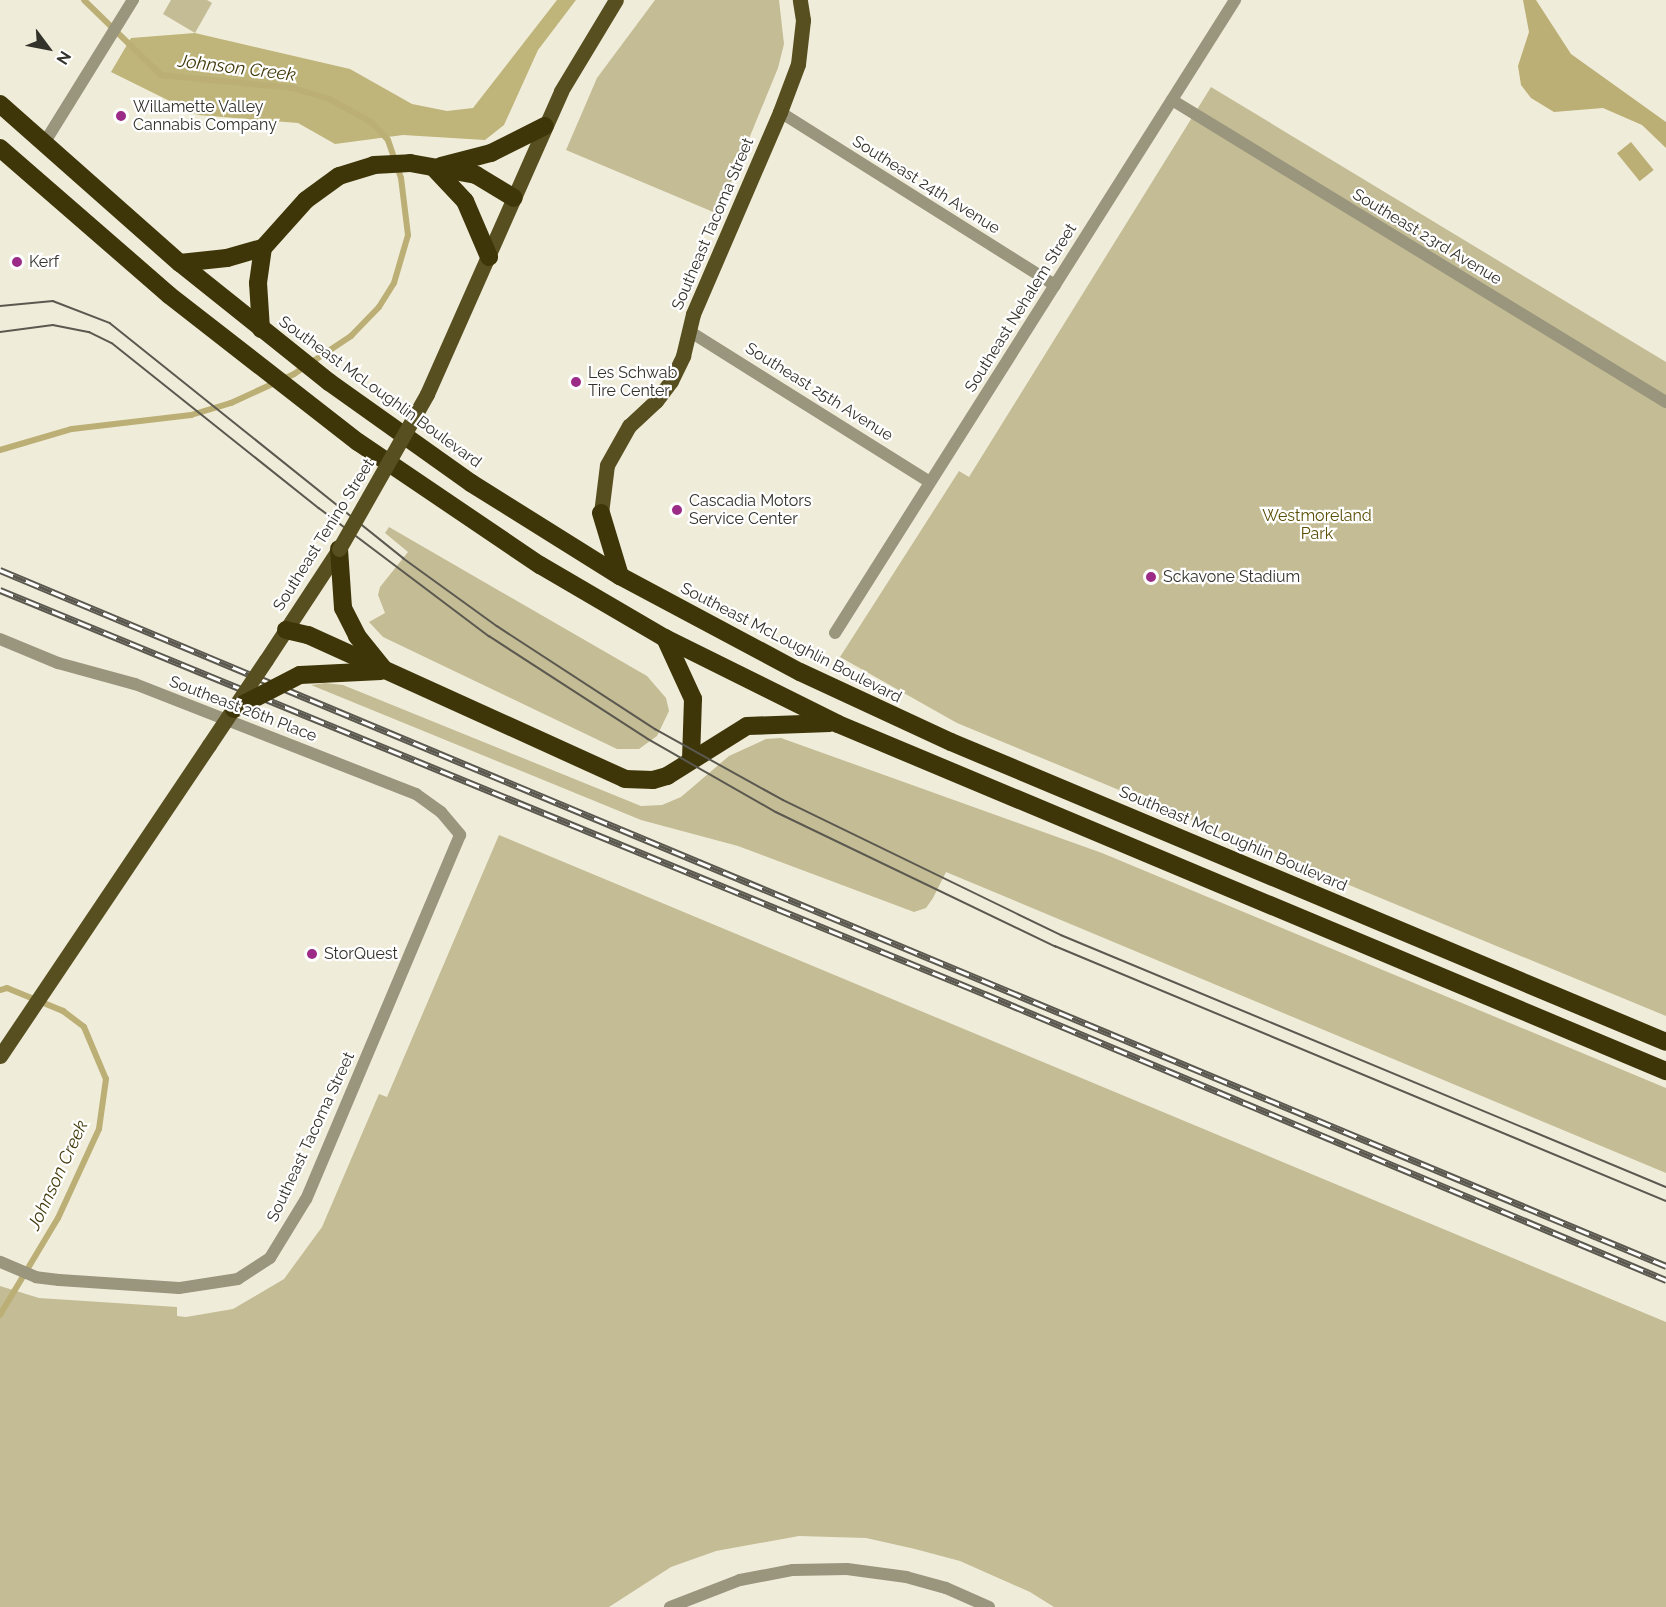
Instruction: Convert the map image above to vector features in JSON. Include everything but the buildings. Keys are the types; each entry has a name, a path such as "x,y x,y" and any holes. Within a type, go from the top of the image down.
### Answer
{"highway":[{"name":"Southeast McLoughlin Boulevard","path":"0,104 43,145 180,263 329,382 471,483 620,576 781,663 951,742 1666,1042"},
{"path":"434,168 491,153 545,126"},
{"path":"0,148 233,347 300,400 479,526 665,638 838,724 1666,1071"},
{"path":"261,329 258,283 263,248 306,200 339,176 386,163 434,168 476,175 514,198"},
{"path":"434,168 465,201 489,257"},
{"path":"180,263 263,248"},
{"path":"601,513 620,576"},
{"path":"339,549 340,593 347,620 386,671"},
{"path":"286,630 308,635 625,779 653,780 667,776 733,732 755,724 838,724"},
{"path":"665,638 693,699 691,758"},
{"path":"234,709 300,675 386,671"}],"main road":[{"name":"Southeast Tenino Street","path":"0,1056 339,549 428,394 545,126 578,58 616,0"},
{"name":"Southeast Tacoma Street","path":"601,513 602,488 617,444 629,426 665,392 683,356 689,331 780,112 798,64 803,20 800,0"}],"street":[{"name":"Southeast Nehalem Street","path":"835,633 1235,0"},
{"path":"43,145 131,4"},
{"name":"Southeast 23rd Avenue","path":"1172,100 1666,402"},
{"name":"Southeast 24th Avenue","path":"780,112 1055,285"},
{"name":"Southeast 25th Avenue","path":"689,331 930,482"},
{"name":"Southeast 26th Place","path":"0,639 58,663 135,684 416,794 441,812 460,835"},
{"name":"Southeast Tacoma Street","path":"0,1262 36,1277 180,1288 238,1279 270,1258 306,1199 424,928 460,835"},
{"path":"670,1607 740,1580 793,1570 847,1569 906,1577 946,1588 989,1607"}],"green space":[{"path":"171,0 207,0 212,3 195,33 163,14"},
{"path":"655,0 779,0 784,44 778,68 718,214 566,150 597,78"},
{"name":"Westmoreland Park","path":"1211,87 1666,362 1666,1016 957,723 840,657 959,471 969,477"},
{"path":"389,527 647,676 666,698 669,711 657,736 639,749 617,749 383,637 369,622 385,613 378,595 380,587 408,552 385,533"},
{"path":"325,683 343,685 641,806 662,805 681,797 729,756 766,739 781,738 1102,853 1666,1088 1666,1173 946,872 926,908 914,912 738,846 641,820 311,685"},
{"path":"499,835 1666,1322 1666,1607 1054,1607 1030,1592 960,1561 866,1538 799,1536 716,1551 671,1567 609,1607 0,1607 0,1286 39,1298 177,1307 177,1316 186,1317 233,1309 284,1279 322,1227 379,1094 387,1097"}],"shaded area":[{"path":"557,0 576,0 538,50 504,125 485,140 403,135 335,144 298,123 198,115 111,72 131,38 195,33 350,69 412,104 447,111 473,108"},
{"path":"1523,0 1536,0 1571,54 1666,122 1666,148 1642,125 1603,108 1554,112 1531,98 1521,85 1518,66 1529,32"},
{"path":"1631,142 1654,170 1640,181 1617,153"}],"waterway":[{"name":"Johnson Creek","path":"0,450 72,429 191,415 231,403 294,374 351,336 379,307 394,283 408,235 401,178 388,140 371,122 329,99 293,88 161,75 84,0"},
{"name":"Johnson Creek","path":"0,990 7,988 63,1011 84,1027 106,1079 99,1129 58,1218 0,1315"}],"tram line":[{"path":"0,306 53,301 110,323 403,558 497,626 655,729 783,800 1061,935 1666,1187"},
{"path":"0,332 53,325 89,332 112,343 319,508 489,636 648,739 776,812 1055,946 1666,1201"}],"railway":[{"path":"0,570 1666,1266"},
{"path":"0,590 985,994 1666,1280"}],"place":[{"name":"Willamette Valley Cannabis Company","path":"121,116"},
{"name":"Kerf","path":"17,262"},
{"name":"Les Schwab Tire Center","path":"576,382"},
{"name":"Cascadia Motors Service Center","path":"677,510"},
{"name":"Sckavone Stadium","path":"1151,577"},
{"name":"StorQuest","path":"312,954"}]}
